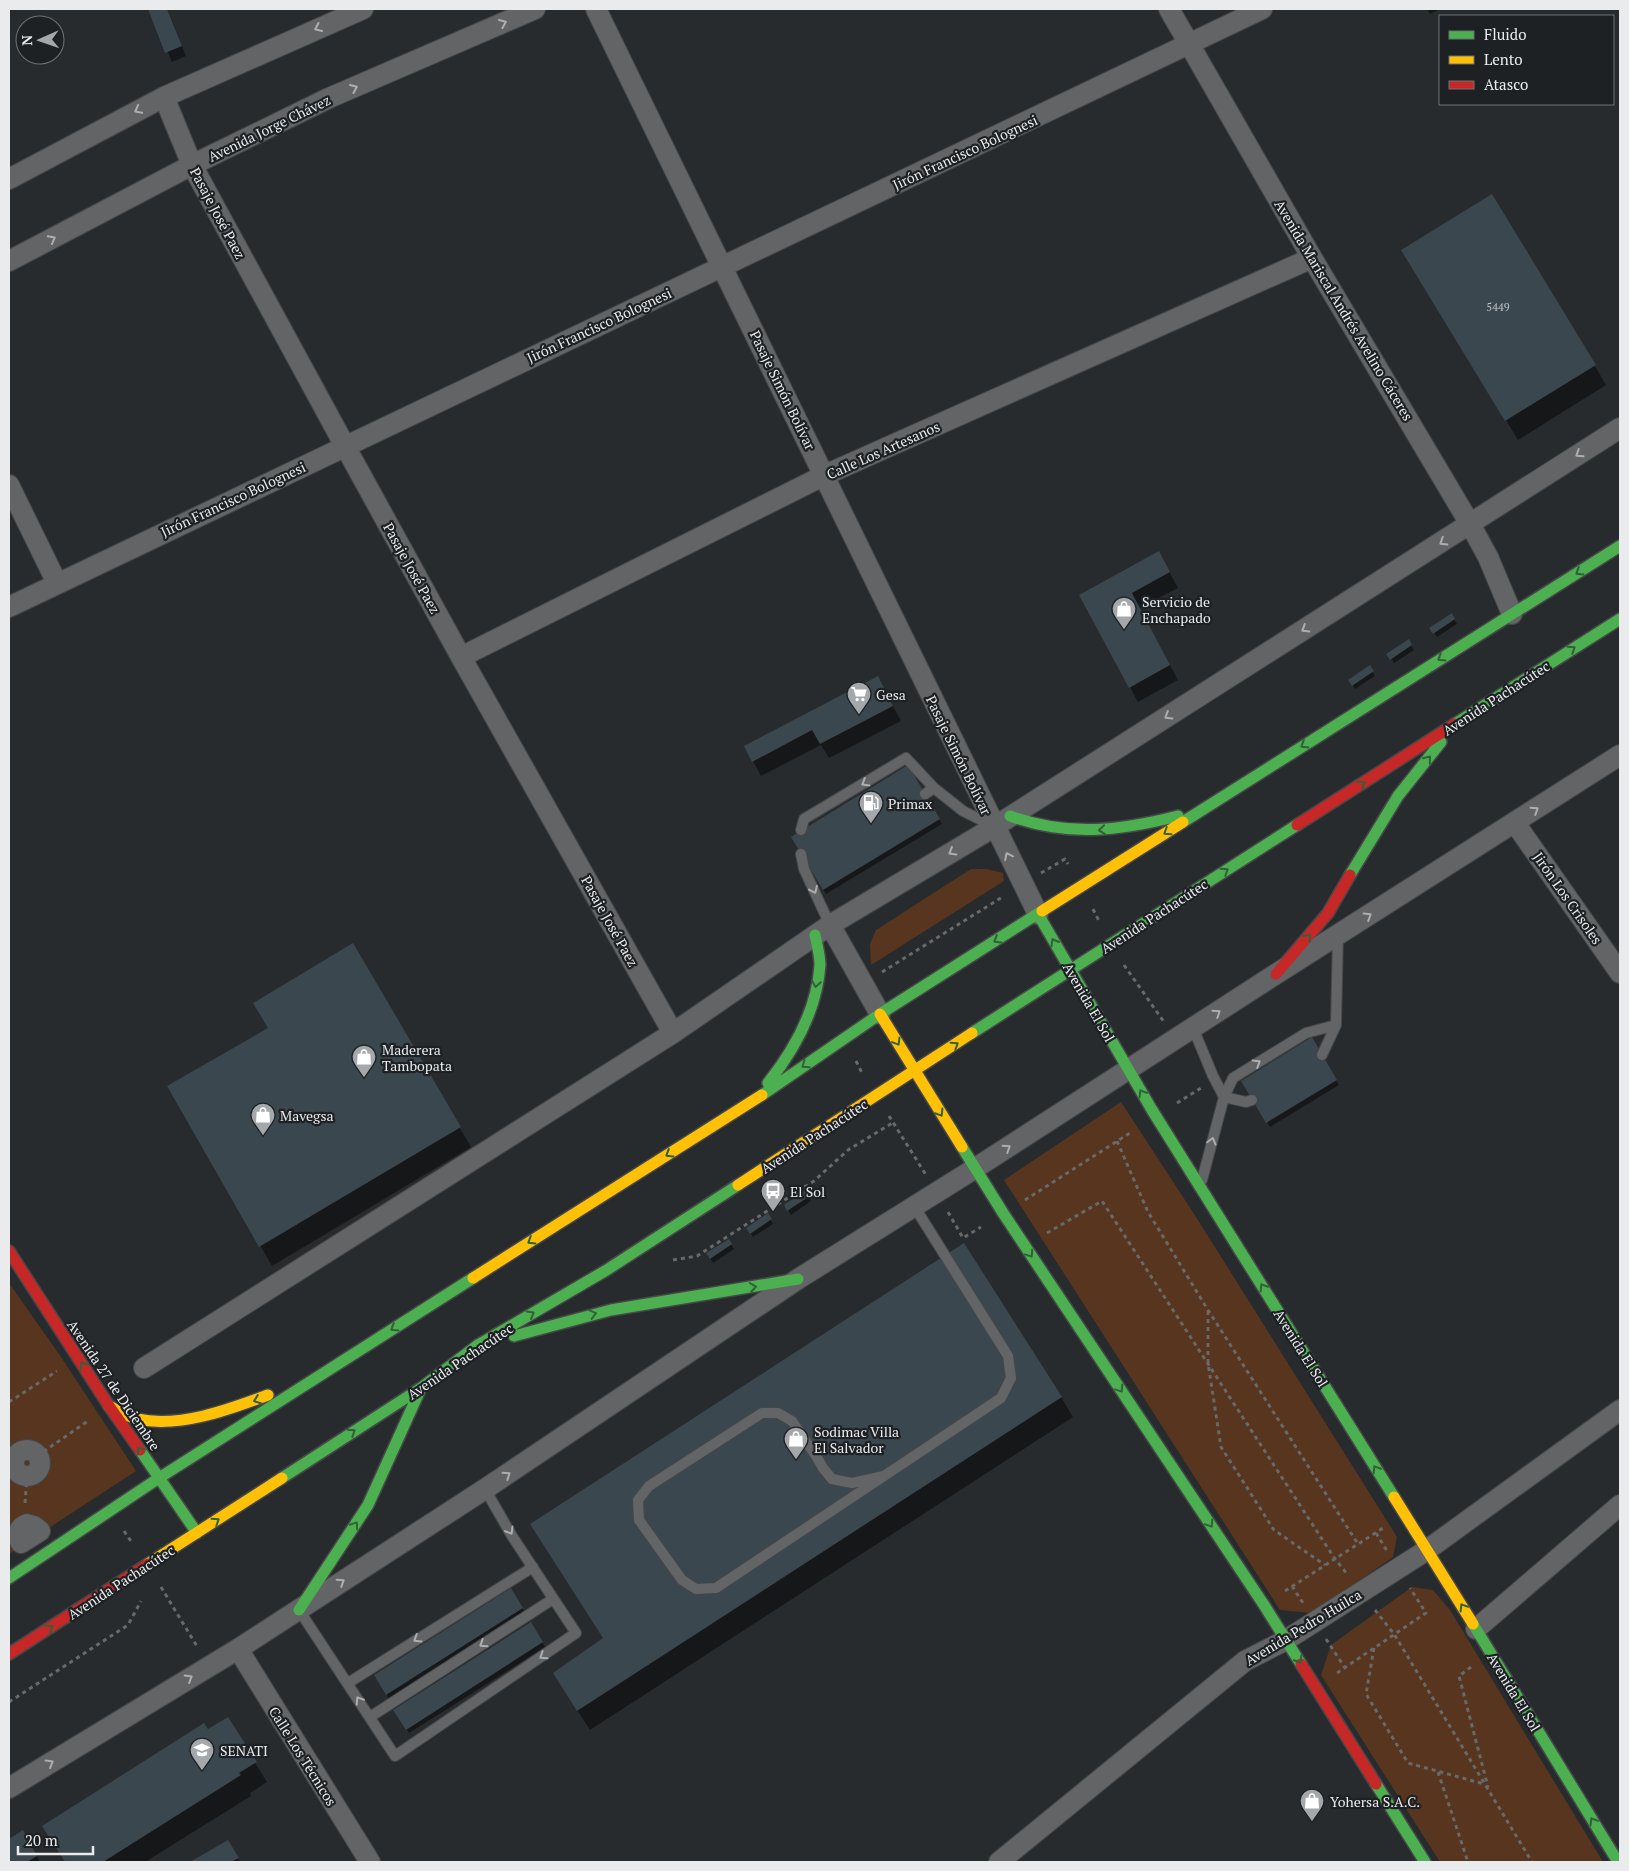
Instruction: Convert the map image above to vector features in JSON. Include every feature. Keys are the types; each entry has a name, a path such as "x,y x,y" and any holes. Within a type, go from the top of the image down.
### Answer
{"main road":[{"path":"9,1578 110,1510 318,1376 751,1102 880,1014 1620,546"},
{"name":"Avenida Pachacútec","path":"9,1654 421,1388 478,1345 605,1271 1110,944 1620,618"},
{"path":"1276,974 1328,913 1398,796 1456,723"},
{"path":"1002,822 1091,831 1135,826 1201,810"},
{"name":"Avenida El Sol","path":"1038,914 1156,1116 1476,1629 1618,1862"},
{"path":"751,1102 773,1078 802,1032 813,1002 820,964 823,930"},
{"path":"880,1014 1003,1214 1264,1604 1425,1862"},
{"name":"Avenida 27 de Diciembre","path":"9,1251 109,1406 197,1533"},
{"path":"478,1345 611,1310 798,1279"},
{"path":"109,1406 136,1419 169,1421 246,1404 318,1376"},
{"path":"299,1610 368,1506 421,1388"}],"street":[{"path":"9,179 164,97 363,9"},
{"name":"Avenida Jorge Chávez","path":"9,261 192,165 329,98 536,9"},
{"name":"Pasaje Simón Bolívar","path":"596,9 825,476 1002,822"},
{"name":"Avenida Mariscal Andrés Avelino Cáceres","path":"1169,9 1312,258 1470,524 1488,557 1512,614"},
{"name":"Jirón Francisco Bolognesi","path":"9,607 1262,9"},
{"name":"Pasaje José Paez","path":"164,97 192,165 461,657 673,1033"},
{"name":"Calle Los Artesanos","path":"461,657 825,476 1312,258"},
{"path":"144,1368 673,1033 823,930 1002,822 1620,428"},
{"path":"9,485 57,584"},
{"path":"9,1788 299,1610 485,1490 798,1279 1620,755"},
{"name":"Avenida El Sol","path":"1002,822 1022,884 1038,914"},
{"name":"Jirón Los Crisoles","path":"1515,823 1620,973"},
{"path":"823,930 862,984 880,1014"},
{"name":"Avenida Pedro Huilca","path":"999,1862 1245,1660 1286,1640 1427,1550 1620,1410"},
{"path":"1476,1629 1620,1505"},
{"name":"Calle Los Técnicos","path":"238,1649 370,1862"}],"lane":[{"path":"801,830 804,819 906,758 934,788 963,811 1002,822"},
{"path":"925,794 934,788"},
{"path":"801,854 823,930"},
{"path":"1322,1055 1336,1025 1338,934"},
{"path":"1200,1186 1224,1097 1233,1078 1306,1033 1336,1025"},
{"path":"1193,1028 1224,1097 1246,1102 1252,1100"},
{"path":"884,1476 852,1483 832,1479 792,1421 778,1413 762,1413 649,1486 638,1500 640,1520 682,1580 696,1589 716,1588 884,1476 1001,1398 1011,1378 1008,1356 914,1206"},
{"path":"299,1610 395,1756 576,1634 485,1490"},
{"path":"348,1683 533,1567"},
{"path":"370,1717 553,1599"}],"path":[{"path":"862,984 1065,859 1082,887 1110,944 1175,1039"},
{"path":"845,1038 874,1098 894,1122 963,1238 1201,1088 1197,1080"},
{"path":"670,1260 697,1256 814,1181 848,1150 894,1122"},
{"path":"1117,1141 1148,1212 1208,1310 1358,1544"},
{"path":"1025,1246 1102,1201 1335,1559 1394,1634 1532,1862"},
{"path":"1208,1310 1208,1363 1221,1446 1274,1530 1325,1565"},
{"path":"9,1402 64,1367"},
{"path":"18,1461 109,1406"},
{"path":"110,1510 162,1587 209,1666"},
{"path":"1264,1604 1404,1514"},
{"path":"155,1592 162,1587"},
{"path":"9,1702 128,1625 141,1601 148,1596"},
{"path":"1316,1687 1426,1613"},
{"path":"1375,1648 1366,1694 1408,1763 1485,1784"},
{"path":"1490,1652 1459,1676 1490,1792"},
{"path":"1438,1771 1468,1862"}],"shaded area":[{"path":"971,869 987,869 1003,873 1004,881 871,965 870,944 876,930"},
{"path":"1121,1102 1196,1217 1397,1537 1393,1557 1312,1613 1280,1610 1004,1180"},
{"path":"9,1283 61,1357 136,1471 9,1554"},
{"path":"1412,1587 1433,1590 1450,1610 1603,1862 1440,1862 1321,1675 1331,1645"}],"building":[{"path":"148,9 167,9 182,46 165,53"},
{"path":"1492,194 1596,365 1505,421 1401,250"},
{"name":"Servicio de Enchapado","path":"1159,551 1170,572 1132,593 1170,665 1129,688 1079,595"},
{"path":"1452,613 1455,619 1433,634 1429,628"},
{"path":"1409,639 1412,645 1390,660 1386,654"},
{"path":"1370,665 1374,671 1352,686 1348,680"},
{"path":"878,676 893,706 820,744 812,730 752,762 744,746"},
{"name":"Primax","path":"908,765 940,819 823,890 791,837"},
{"path":"353,943 461,1127 259,1247 167,1086 268,1028 253,1003"},
{"path":"1312,1037 1337,1080 1266,1123 1241,1081"},
{"path":"806,1190 810,1196 787,1211 784,1205"},
{"path":"768,1213 772,1219 750,1234 746,1228"},
{"path":"729,1239 732,1244 710,1259 706,1253"},
{"name":"Sodimac Villa El Salvador","path":"964,1243 1062,1397 577,1711 553,1673 603,1638 530,1524"},
{"path":"511,1588 523,1608 386,1695 374,1675"},
{"path":"531,1622 543,1642 406,1730 393,1710"},
{"path":"228,1717 257,1762 239,1773 241,1775 103,1862 65,1862 42,1826 204,1723 208,1729"},
{"path":"23,1830 37,1856 27,1862 9,1862 9,1839"},
{"path":"228,1840 239,1858 231,1862 190,1862"}],"traffic: fast":[{"path":"1183,822 1620,546"},
{"path":"1455,724 1620,619"},
{"path":"1350,875 1398,796 1441,742"},
{"path":"1010,816 1052,827 1094,830 1135,825 1178,816"},
{"path":"972,1033 1297,825"},
{"path":"762,1095 880,1014 1042,911"},
{"path":"1038,914 1152,1110 1394,1497"},
{"path":"768,1083 796,1043 814,998 820,965 815,935"},
{"path":"962,1147 1003,1213 1264,1605 1301,1664"},
{"path":"282,1478 421,1388 478,1345 605,1271 738,1185"},
{"path":"9,1578 159,1478 473,1278"},
{"path":"514,1336 611,1310 798,1279"},
{"path":"299,1610 368,1505 421,1388"},
{"path":"140,1450 197,1533"},
{"path":"1473,1624 1618,1862"},
{"path":"1376,1784 1425,1862"}],"traffic: slow":[{"path":"1042,911 1183,822"},
{"path":"880,1014 962,1147"},
{"path":"738,1185 972,1033"},
{"path":"473,1278 762,1095"},
{"path":"109,1406 137,1419 170,1421 220,1412 268,1395"},
{"path":"148,1564 282,1478"},
{"path":"1394,1497 1473,1624"}],"traffic: jam":[{"path":"1297,825 1455,724"},
{"path":"1276,974 1328,913 1350,875"},
{"path":"9,1251 109,1406 140,1450"},
{"path":"9,1654 148,1564"},
{"path":"1301,1664 1376,1784"}],"place":[{"name":"Servicio de Enchapado","path":"1124,630"},
{"name":"Gesa","path":"859,715"},
{"name":"Primax","path":"871,824"},
{"name":"Maderera Tambopata","path":"364,1078"},
{"name":"Mavegsa","path":"263,1136"},
{"name":"El Sol","path":"773,1212"},
{"name":"Sodimac Villa El Salvador","path":"796,1460"},
{"name":"SENATI","path":"202,1771"},
{"name":"Yohersa S.A.C.","path":"1312,1822"}]}
